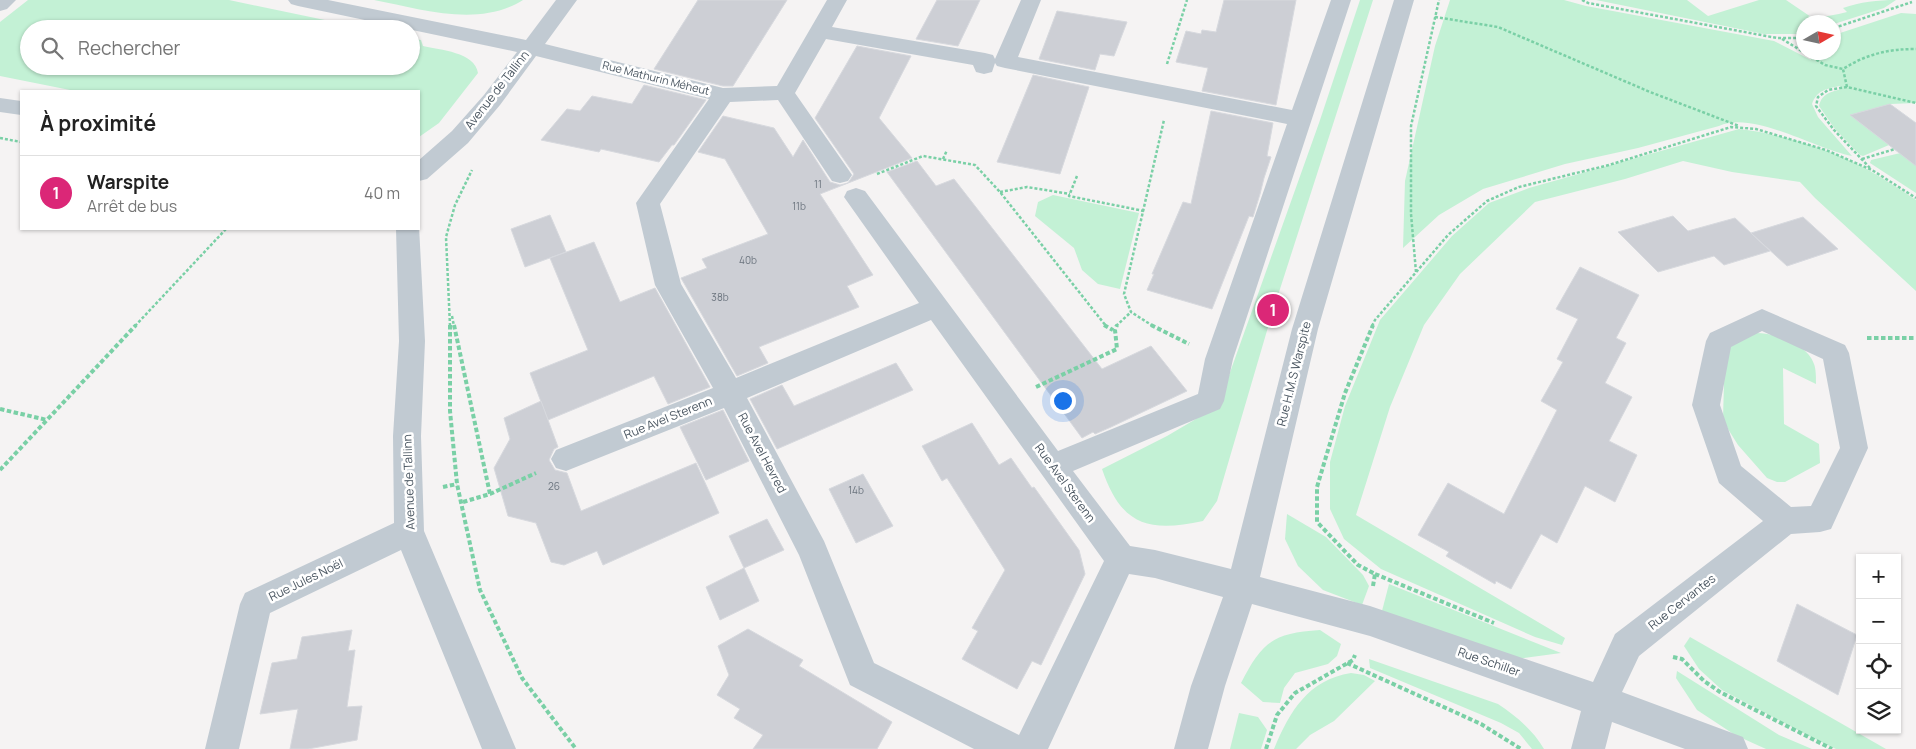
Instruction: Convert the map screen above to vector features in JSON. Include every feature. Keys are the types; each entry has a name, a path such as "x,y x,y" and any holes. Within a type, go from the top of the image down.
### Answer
{"street":[{"path":"0,4 6,0"},
{"name":"Rue Mathurin Méheut","path":"298,0 397,20"},
{"name":"Avenue de Tallinn","path":"420,172 460,137 492,100 567,0"},
{"path":"837,0 784,93 840,175"},
{"path":"1031,0 1005,61 1136,91 1170,95 1300,119"},
{"path":"1053,466 1210,401 1218,359 1341,0"},
{"name":"Rue H.M.S Warspite","path":"1191,749 1208,686 1242,587 1305,329 1404,0"},
{"name":"Rue Mathurin Méheut","path":"420,25 530,47 723,94 784,93"},
{"path":"819,31 985,60 984,67"},
{"name":"Rue Avel Hevred","path":"723,94 648,203 668,285 730,393 813,551 862,674 1010,749"},
{"path":"0,105 20,108"},
{"name":"Rue Avel Sterenn","path":"856,197 1121,559"},
{"name":"Avenue de Tallinn","path":"408,230 412,341 407,436 410,530 499,749"},
{"name":"Rue Avel Sterenn","path":"566,459 936,307"},
{"path":"1762,319 1835,353 1854,448 1820,519 1785,521 1730,474 1706,404 1719,341 1762,319"},
{"name":"Rue Cervantes","path":"1588,749 1601,701 1627,645 1785,521"},
{"name":"Rue Jules Noël","path":"222,749 256,604 410,530"},
{"path":"1030,749 1121,559 1154,564 1242,587"},
{"name":"Rue Schiller","path":"1242,587 1370,621 1601,701 1731,749"}],"path":[{"path":"1187,0 1161,84 1170,95 1124,294 1131,312 1150,325 1218,359"},
{"path":"1416,272 1410,214 1411,126 1439,0"},
{"path":"1582,0 1588,3 1674,20 1782,38 1796,38"},
{"path":"1841,26 1912,1 1916,4"},
{"path":"1435,17 1498,27 1650,92 1744,128"},
{"path":"1782,38 1826,65 1843,69 1857,60 1888,49 1916,49"},
{"path":"1843,69 1847,87"},
{"path":"1872,170 1834,130 1816,106 1818,97 1828,90 1847,87 1916,103"},
{"path":"1502,626 1374,574 1358,565 1318,522 1317,487 1346,392 1375,320 1448,235 1487,201 1519,187 1610,165 1731,127 1756,129 1826,150 1872,170 1916,198"},
{"path":"0,138 20,142"},
{"path":"1862,159 1895,149"},
{"path":"943,160 947,150"},
{"path":"840,175 844,172 852,184 923,156 975,164 1000,192 1103,324 1113,330"},
{"path":"1070,194 1077,176"},
{"path":"467,182 455,205 446,237 450,310 450,411 457,484 463,502 480,590 522,678 576,749"},
{"path":"1000,192 1014,187 1026,187 1070,194 1070,196 1144,210"},
{"path":"0,470 225,230"},
{"path":"450,310 490,494"},
{"path":"1002,398 1046,383 1118,348 1113,330 1116,324 1131,312"},
{"path":"1835,353 1856,339 1916,338"},
{"path":"0,409 47,420"},
{"path":"463,502 490,494 566,459"},
{"path":"1266,749 1277,715 1295,693 1353,660 1370,621 1374,574"},
{"path":"1627,645 1682,659 1704,681 1720,692 1832,749"},
{"path":"1348,663 1373,677 1420,695 1477,722 1521,749"}],"green space":[{"path":"28,0 229,0 325,20 20,20 20,75 420,75 420,40 423,46 456,53 471,60 478,73 439,123 420,136 420,90 70,90 0,76 0,22"},
{"path":"374,0 523,0 506,8 488,13 469,15 430,11"},
{"path":"1360,0 1373,0 1271,317 1217,501 1203,521 1167,526 1152,525 1139,520 1128,513 1118,502 1102,469 1167,436 1218,406 1319,123"},
{"path":"1450,0 1564,0 1586,6 1774,41 1796,52 1796,60 1841,60 1841,33 1901,13 1916,14 1916,103 1890,104 1851,115 1889,145 1863,156 1835,129 1819,106 1822,98 1831,92 1842,89 1840,86 1830,88 1819,93 1812,104 1818,117 1852,156 1767,127 1733,122 1638,148 1565,164 1483,189 1439,215 1403,248 1405,181 1435,46"},
{"path":"1596,0 1687,0 1708,16 1759,0 1786,0 1808,15 1796,15 1796,34 1764,34"},
{"path":"1896,0 1884,8 1841,22 1841,15 1833,15 1847,12 1843,8 1856,4"},
{"path":"1739,129 1771,134 1824,150 1876,174 1916,200 1916,291 1800,182 1732,172 1683,161 1625,179 1535,202 1460,274 1424,325 1390,407 1356,515 1565,638 1562,645 1535,637 1381,569 1344,539 1330,509 1330,462 1345,406 1380,320 1452,236 1489,203 1529,188"},
{"path":"1913,150 1916,152 1916,193 1870,163 1871,160"},
{"path":"1053,195 1139,213 1120,289 1098,284 1082,270 1074,248 1035,216 1038,202"},
{"path":"1756,333 1781,337 1798,345 1805,350 1815,368 1816,384 1783,368 1784,424 1819,444 1820,463 1785,482 1777,482 1767,478 1738,445 1723,418 1725,349"},
{"path":"1287,514 1326,537 1363,575 1369,586 1362,605 1323,590 1298,566 1285,539"},
{"path":"1389,584 1561,653 1502,661 1382,611"},
{"path":"1320,630 1341,644 1337,656 1328,664 1295,673 1284,688 1280,703 1263,702 1241,683 1256,658 1271,642 1291,634"},
{"path":"1690,637 1856,732 1856,734 1860,734 1886,749 1836,749 1807,735 1722,690 1699,669 1684,646"},
{"path":"1369,659 1498,704 1524,724 1544,749 1532,749 1519,733 1501,723 1370,668"},
{"path":"1677,671 1779,735 1812,749 1766,749 1735,735 1697,710 1676,678"},
{"path":"1351,673 1364,675 1375,681 1334,721 1310,735 1296,749 1274,749 1287,722 1302,699 1323,682"},
{"path":"1239,713 1258,717 1267,730 1261,749 1230,749"}],"building":[{"path":"698,0 787,0 733,86 723,86 654,69"},
{"path":"937,0 980,0 958,46 916,39"},
{"path":"1224,0 1296,0 1276,105 1202,91 1208,68 1176,62 1186,31 1201,34 1202,30 1216,32"},
{"path":"1057,11 1127,22 1114,56 1100,54 1095,70 1039,59"},
{"path":"857,46 911,56 879,118 912,158 820,194 873,275 847,286 859,307 759,347 768,363 737,376 681,278 707,268 702,259 768,234 725,159 698,152 723,116 774,128 793,157 803,140 830,182 840,185 848,183 854,174 815,118"},
{"path":"1033,75 1089,87 1060,174 997,162"},
{"path":"644,85 706,100 674,145 659,162 601,149 599,152 541,140 567,109 580,111 592,96 632,104"},
{"path":"1890,104 1916,123 1916,166 1850,115"},
{"path":"1211,111 1273,123 1267,156 1271,157 1253,217 1249,216 1212,309 1147,290 1183,202 1191,204"},
{"path":"917,161 936,186 954,179 1102,369 1151,346 1187,391 1111,427 1095,434 1093,432 1082,438 887,172"},
{"path":"550,215 566,252 525,267 511,229"},
{"path":"1673,216 1688,231 1735,218 1770,251 1724,265 1714,256 1658,272 1618,232"},
{"path":"1803,217 1838,249 1787,266 1751,233"},
{"path":"594,242 620,302 655,288 710,387 668,404 654,376 548,420 530,373 588,350 550,258"},
{"path":"1580,267 1639,295 1616,338 1626,343 1605,383 1632,397 1609,441 1637,455 1615,502 1585,486 1557,543 1541,534 1511,589 1496,581 1495,584 1446,556 1449,552 1418,535 1448,483 1504,514 1557,410 1541,401 1563,362 1557,359 1578,319 1556,309"},
{"path":"896,363 913,390 777,449 750,399 782,385 794,406"},
{"path":"541,401 558,447 554,449 549,460 555,470 567,473 581,511 696,463 719,513 603,565 597,551 564,565 551,562 536,523 508,516 494,468 510,439 504,418"},
{"path":"723,410 749,461 706,480 680,427"},
{"path":"972,423 999,465 1011,458 1032,488 1034,487 1079,550 1085,574 1041,665 1032,661 1017,689 962,659 978,631 972,628 1005,570 947,478 942,481 922,446"},
{"path":"863,474 893,526 856,543 829,489"},
{"path":"767,519 784,550 744,568 729,536"},
{"path":"744,568 759,601 720,620 706,587"},
{"path":"1797,604 1856,634 1838,695 1777,661"},
{"path":"748,629 803,660 799,666 892,722 877,749 753,749 763,735 734,718 740,709 717,695 729,675 718,646"},
{"path":"352,630 348,651 355,650 347,707 362,706 357,740 308,749 290,749 298,709 260,714 272,663 297,659 302,637"}],"place":[{"name":"Warspite","path":"1273,310"}]}
